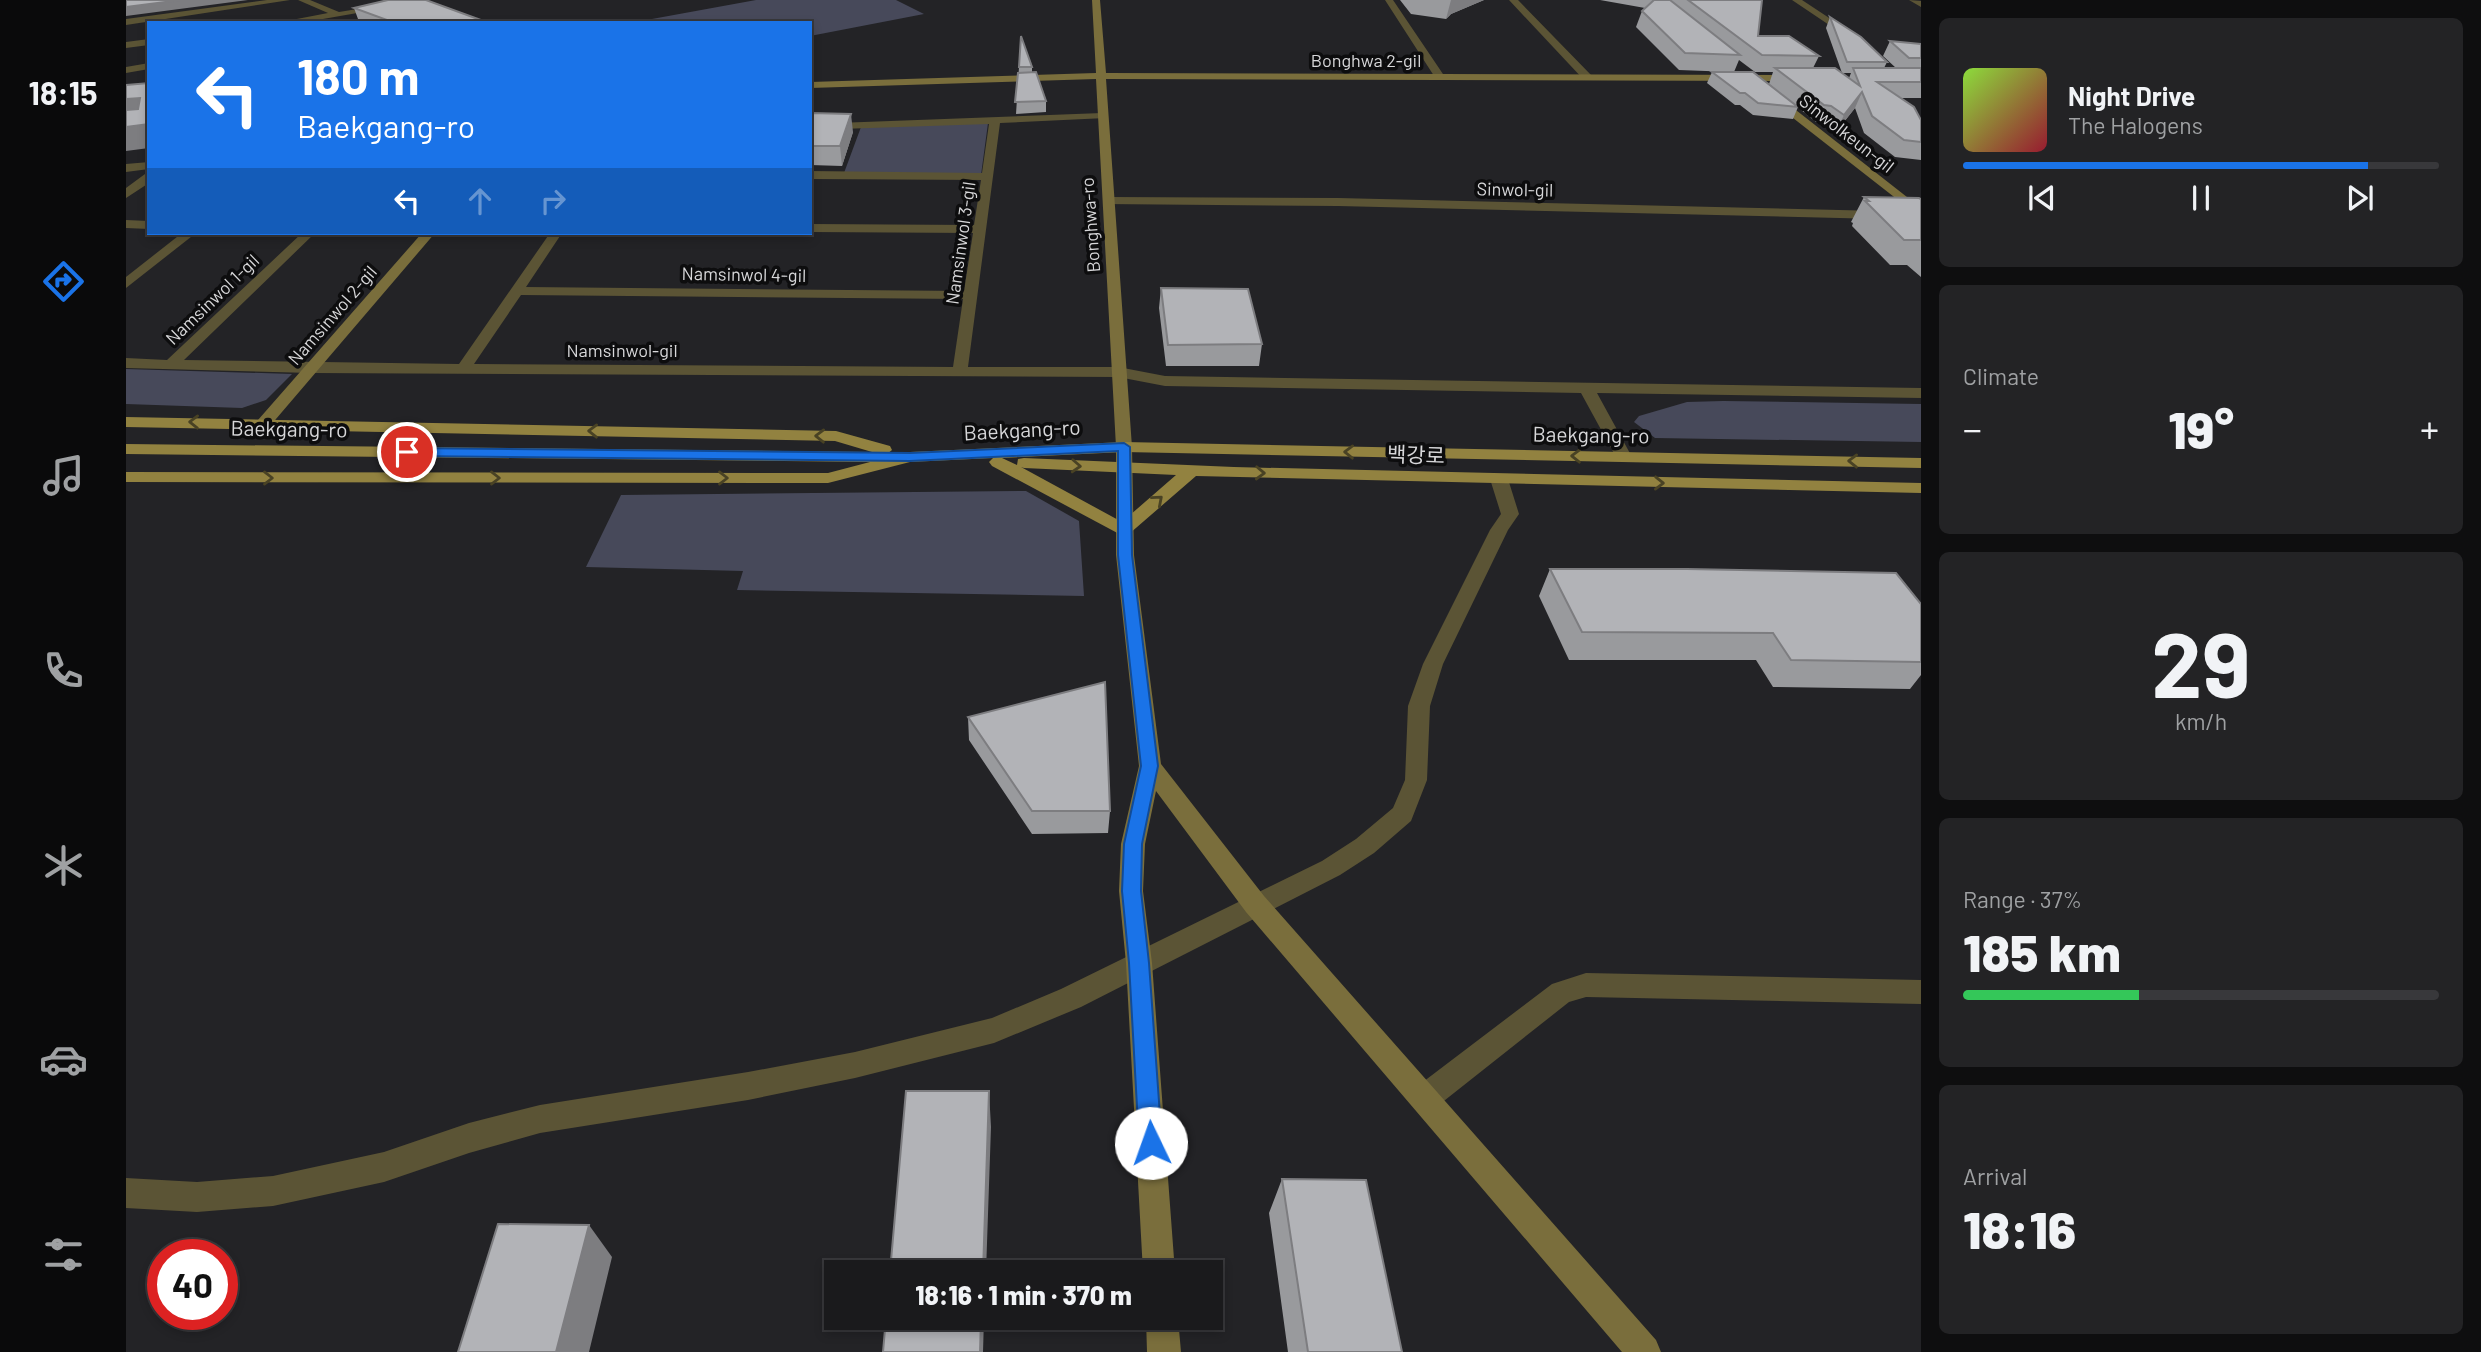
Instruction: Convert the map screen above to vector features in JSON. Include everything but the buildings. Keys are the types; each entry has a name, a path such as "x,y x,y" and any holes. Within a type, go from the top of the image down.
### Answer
{"main road":[{"path":"126,422 836,436 910,457"},
{"name":"Baekgang-ro","path":"126,449 910,457 1124,447 1921,463"},
{"path":"126,477 828,478 910,457"},
{"name":"백강로","path":"910,457 1123,469 1921,488"},
{"path":"998,462 1123,530 1192,470"}],"street":[{"path":"185,0 203,12"},
{"path":"126,22 286,0"},
{"path":"302,0 354,21"},
{"name":"Bonghwa-ro","path":"1096,0 1124,447 1123,530 1150,766"},
{"path":"1389,0 1440,78"},
{"path":"1513,0 1588,78"},
{"path":"1796,0 1865,46"},
{"path":"1913,0 1921,4"},
{"path":"293,21 394,7"},
{"path":"126,45 147,42"},
{"path":"126,70 147,66"},
{"name":"Sinwolkeun-gil","path":"1739,69 1921,215"},
{"name":"Bonghwa 2-gil","path":"812,85 1099,76 1804,79"},
{"path":"812,127 1102,116"},
{"name":"Namsinwol 3-gil","path":"960,372 995,120"},
{"path":"126,168 147,165"},
{"path":"812,176 987,177"},
{"path":"126,194 147,178"},
{"name":"Sinwol-gil","path":"1107,201 1352,202 1921,215"},
{"path":"126,224 147,225"},
{"path":"812,228 980,229"},
{"path":"126,284 187,235"},
{"name":"Namsinwol 1-gil","path":"171,364 307,235"},
{"name":"Namsinwol 2-gil","path":"264,423 427,235"},
{"path":"464,368 555,235"},
{"name":"Namsinwol 4-gil","path":"517,291 970,295"},
{"name":"Namsinwol-gil","path":"126,363 312,368 1118,372 1165,380 1921,393"},
{"path":"1586,388 1624,457"},
{"path":"126,1193 197,1197 273,1191 384,1167 540,1119 748,1086 855,1065 994,1030 1071,998 1331,868 1365,846 1403,814 1416,780 1419,706 1433,664 1484,559 1510,514 1499,480"},
{"path":"1150,766 1255,904 1644,1352"},
{"path":"1150,766 1133,844 1131,891 1139,963 1158,1260"},
{"path":"1425,1098 1561,993 1586,985 1921,992"},
{"path":"1163,1330 1164,1352"}],"shaded area":[{"path":"756,0 896,0 924,14 812,36 812,21 641,21"},
{"path":"988,123 981,175 844,173 861,127"},
{"path":"126,369 292,374 266,400 242,408 126,404"},
{"path":"1687,402 1921,404 1921,442 1655,438 1634,422 1639,416"},
{"path":"1026,491 1079,521 1084,596 737,590 743,571 586,567 621,495"}],"route":[{"path":"407,452 910,457 1124,447 1125,555 1150,766 1133,844 1131,891 1139,963 1151,1143"}]}
